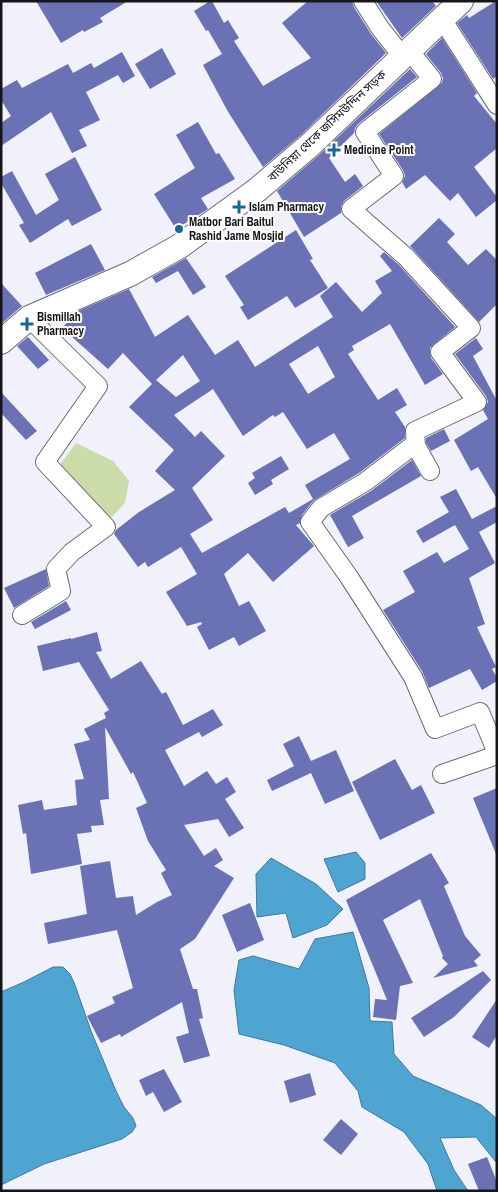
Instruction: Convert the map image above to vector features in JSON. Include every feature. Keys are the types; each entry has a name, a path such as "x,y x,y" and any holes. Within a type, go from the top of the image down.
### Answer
{"street":[{"path":"363,1 380,28 432,80 366,132 394,176 351,209 406,257 471,328 440,352 477,402 414,431 416,446 430,471"},
{"name":"বাউনিয়া থেকে জসিমউদ্দিন সড়ক","path":"1,342 29,318 130,274 180,246 256,190 310,145 461,1"},
{"path":"442,19 497,104"},
{"path":"22,615 61,591 56,569 72,552 106,527 45,462 98,386 29,318"},
{"path":"416,446 411,447 364,482 321,508 310,522 349,577 413,677 435,728 480,712 497,754 442,774"}],"green space":[{"path":"76,443 113,461 129,481 125,503 110,519 59,466"}],"water":[{"path":"356,852 365,863 365,879 338,892 324,859"},
{"path":"271,858 316,884 343,909 327,925 293,938 286,913 257,917 256,874"},
{"path":"353,932 369,988 370,1021 392,1022 394,1054 413,1076 481,1105 497,1119 496,1162 476,1137 440,1138 454,1170 468,1191 437,1191 428,1164 404,1132 362,1107 358,1091 335,1063 284,1045 239,1034 234,990 239,960 253,956 299,969 315,939"},
{"path":"53,967 63,967 70,974 116,1091 136,1126 132,1132 122,1139 44,1164 1,1185 1,992"}],"building":[{"path":"36,1 128,1 100,18 103,22 84,32 83,30 61,43"},
{"path":"212,1 224,23 228,20 239,38 234,41 263,86 311,58 282,23 308,1 352,1 371,34 386,53 301,135 263,167 227,110 203,65 222,54 194,11"},
{"path":"376,1 432,1 436,6 402,38"},
{"path":"496,1 497,76 493,79 457,23 467,15 469,18"},
{"path":"442,38 477,93 474,96 497,124 497,148 474,167 497,197 497,200 476,217 458,193 450,201 425,175 406,189 402,182 405,176 403,170 379,134 442,83 441,73 426,54"},
{"path":"162,48 176,74 150,89 135,64"},
{"path":"122,52 135,76 123,83 118,75 86,92 100,120 79,130 87,146 72,153 51,112 1,146 1,123 11,116 1,100 1,89 17,80 22,88 68,64 73,73 91,63 94,68"},
{"path":"410,69 417,77 358,124 354,133 329,158 345,182 355,174 363,186 344,201 341,206 341,213 304,237 277,191 319,155"},
{"path":"198,122 216,154 219,153 235,179 201,198 208,209 176,229 154,194 195,168 176,135"},
{"path":"75,157 102,210 72,226 68,219 30,243 19,225 24,223 1,183 1,177 12,171 36,215 59,200 45,174"},
{"path":"439,218 455,234 447,242 468,265 486,249 497,260 497,304 479,322 410,246"},
{"path":"296,230 313,259 310,260 328,288 295,308 287,296 248,320 240,307 244,305 225,276"},
{"path":"91,244 105,270 46,295 35,273"},
{"path":"384,252 399,265 455,327 430,348 431,358 443,374 425,385 390,324 352,346 354,350 348,354 378,400 397,388 407,405 395,412 405,427 405,438 359,473 313,501 302,515 300,523 296,525 314,546 273,582 248,553 224,574 239,606 249,601 266,631 239,646 234,637 209,650 197,627 202,624 201,622 187,626 166,592 197,574 181,547 148,567 145,562 138,567 114,534 116,530 139,512 175,490 155,471 174,450 129,407 152,384 123,353 108,369 62,328 76,312 129,289 155,337 188,315 215,355 238,340 255,367 333,317 320,296 336,282 362,312 382,293 375,281 392,271 380,256","holes":["318,346 335,377 308,394 289,364","183,355 200,381 176,397 156,380","213,389 243,436 273,415 275,417 283,412 307,449 334,433 350,459 305,485 313,499 289,513 285,507 202,553 190,534 213,520 192,488 225,456 201,431 195,437 174,415"]},
{"path":"186,258 206,287 193,295 178,271 156,283 152,277"},
{"path":"1,283 22,306 1,324"},
{"path":"28,337 49,360 38,369 17,346"},
{"path":"476,338 483,349 473,356 497,401 497,499 478,467 471,471 454,440 488,419 483,410 488,402 486,396 455,354"},
{"path":"1,392 37,431 26,440 1,413"},
{"path":"444,429 450,441 431,451 426,443 426,438"},
{"path":"281,456 289,469 271,480 273,484 255,495 248,483 255,478 252,473"},
{"path":"412,460 421,476 352,516 364,538 348,547 330,515 371,491"},
{"path":"456,489 472,519 497,506 497,522 479,532 495,563 469,578 485,624 477,627 496,667 492,669 497,681 482,690 470,669 429,688 422,671 383,610 415,592 403,571 437,552 444,563 469,549 455,525 423,543 416,531 449,512 440,497"},
{"path":"46,569 49,586 14,608 4,588"},
{"path":"66,601 71,610 35,629 31,622"},
{"path":"97,632 102,651 96,652 111,679 141,661 162,694 166,692 183,725 213,709 223,725 202,737 199,732 165,750 184,786 207,771 216,784 227,777 236,792 225,799 244,828 229,837 218,819 184,825 204,856 216,848 223,860 214,866 234,878 195,939 180,949 193,989 197,989 203,1018 199,1019 210,1056 184,1063 176,1037 189,1033 182,1002 121,1037 120,1034 101,1043 87,1016 115,1003 112,997 133,988 117,930 48,944 44,923 87,914 80,866 110,861 116,898 133,896 136,915 172,895 161,873 166,870 148,841 136,808 147,803 133,772 131,774 105,727 109,799 100,800 104,825 91,826 92,832 77,834 82,864 31,874 26,833 23,834 18,805 42,800 44,810 77,805 75,780 84,779 74,744 90,740 84,729 106,718 104,713 109,710 79,662 43,671 37,646"},
{"path":"299,736 311,761 336,750 354,791 325,804 311,773 272,791 267,780 294,766 283,744"},
{"path":"395,759 412,790 421,785 435,813 380,840 352,782"},
{"path":"497,788 497,854 496,854 473,798"},
{"path":"431,853 449,883 444,886 465,936 481,955 474,961 478,966 433,978 448,964 442,958 443,956 420,899 383,920 413,983 400,986 396,1020 373,1017 375,999 387,1000 346,900"},
{"path":"250,903 264,940 237,952 222,915"},
{"path":"483,971 491,980 454,1017 424,1037 411,1018"},
{"path":"497,999 497,1035 489,1048 472,1037"},
{"path":"164,1069 182,1102 164,1112 153,1092 146,1096 139,1080"},
{"path":"310,1073 316,1095 290,1103 284,1081"},
{"path":"341,1119 358,1134 341,1155 323,1140"},
{"path":"487,1157 497,1182 497,1191 479,1191 468,1164"}],"place":[{"name":"Medicine Point","path":"334,150"},
{"name":"Islam Pharmacy","path":"239,207"},
{"name":"Matbor Bari Baitul Rashid Jame Mosjid","path":"179,229"},
{"name":"Bismillah Pharmacy","path":"27,324"}]}
